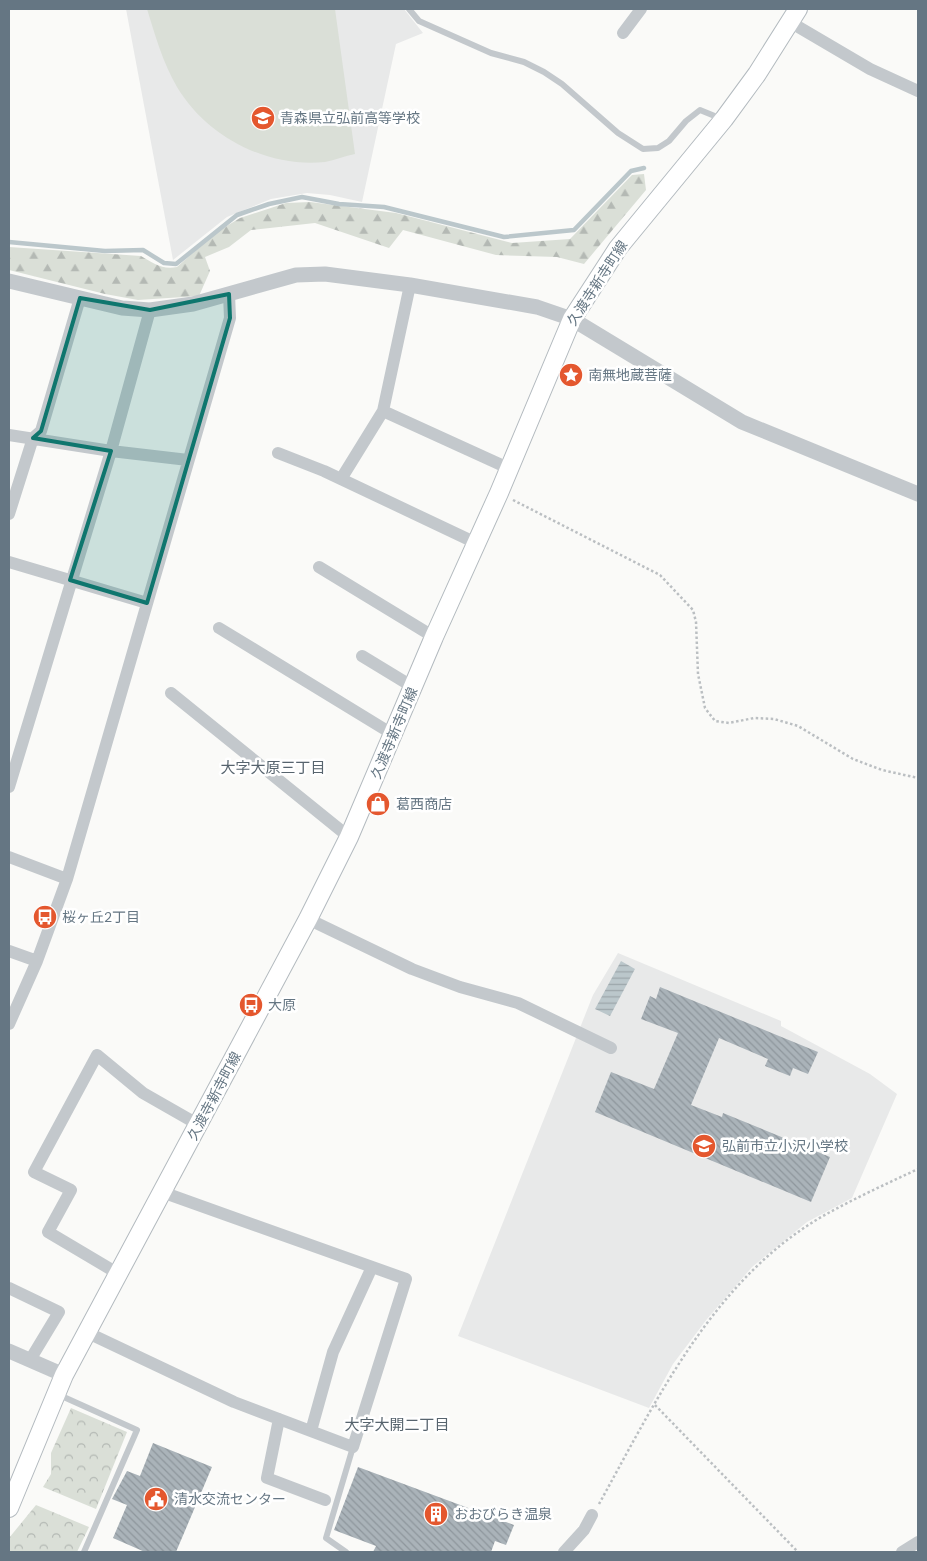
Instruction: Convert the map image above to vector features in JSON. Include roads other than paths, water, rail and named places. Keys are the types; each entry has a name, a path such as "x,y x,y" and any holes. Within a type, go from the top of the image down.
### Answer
{"main road":[{"name":"久渡寺新寺町線","path":"9,1508 64,1375 117,1272 162,1192 308,919 349,837 394,735 434,637 499,493 572,319 618,248 724,119 794,15"}],"street":[{"path":"623,33 640,9"},
{"path":"794,15 870,69 918,91"},
{"path":"9,281 122,308 150,310 193,304 296,275 325,274 410,285 537,308 572,319 742,422 918,494"},
{"path":"341,479 383,411 410,285"},
{"path":"9,1024 37,960 67,879 230,318 229,294"},
{"path":"9,514 33,438 41,431 80,298"},
{"path":"9,787 70,580 111,451 150,310"},
{"path":"383,411 508,468"},
{"path":"9,435 111,451 188,460"},
{"path":"278,453 341,479 476,543"},
{"path":"9,562 147,604"},
{"path":"319,567 434,637"},
{"path":"219,628 394,735"},
{"path":"362,656 413,687"},
{"path":"171,693 349,837"},
{"path":"9,858 67,879"},
{"path":"308,919 412,968 460,987 518,1003 611,1048"},
{"path":"9,951 37,960"},
{"path":"117,1272 48,1232 71,1190 34,1172 96,1055 143,1093 198,1125"},
{"path":"86,1332 234,1402 353,1447 406,1279 162,1192"},
{"path":"311,1431 333,1352 372,1267"},
{"path":"9,1288 59,1312 30,1360"},
{"path":"9,1351 64,1375"},
{"path":"279,1419 267,1478 325,1500"},
{"path":"564,1552 584,1530 592,1515"},
{"path":"902,1552 918,1542"}],"lane":[{"path":"409,9 419,21 491,53 524,62 544,72 562,84 618,133 643,149 658,148 669,141 686,121 700,110 724,119"},
{"path":"56,1393 137,1430 84,1552"},
{"path":"346,1552 326,1538 353,1447"}],"waterway":[{"path":"9,242 105,251 143,250 164,263 176,264 237,215 269,204 302,197 339,204 384,207 504,237 574,230 631,171 644,168"}],"place":[{"name":"青森県立弘前高等学校","path":"263,118"},
{"name":"南無地蔵菩薩","path":"571,375"},
{"name":"葛西商店","path":"378,804"},
{"name":"桜ヶ丘2丁目","path":"45,917"},
{"name":"大原","path":"251,1005"},
{"name":"弘前市立小沢小学校","path":"704,1146"},
{"name":"清水交流センター","path":"156,1499"},
{"name":"おおびらき温泉","path":"436,1514"}],"district":[{"name":"大字大原三丁目","path":"273,768"},
{"name":"大字大開二丁目","path":"397,1425"}]}
